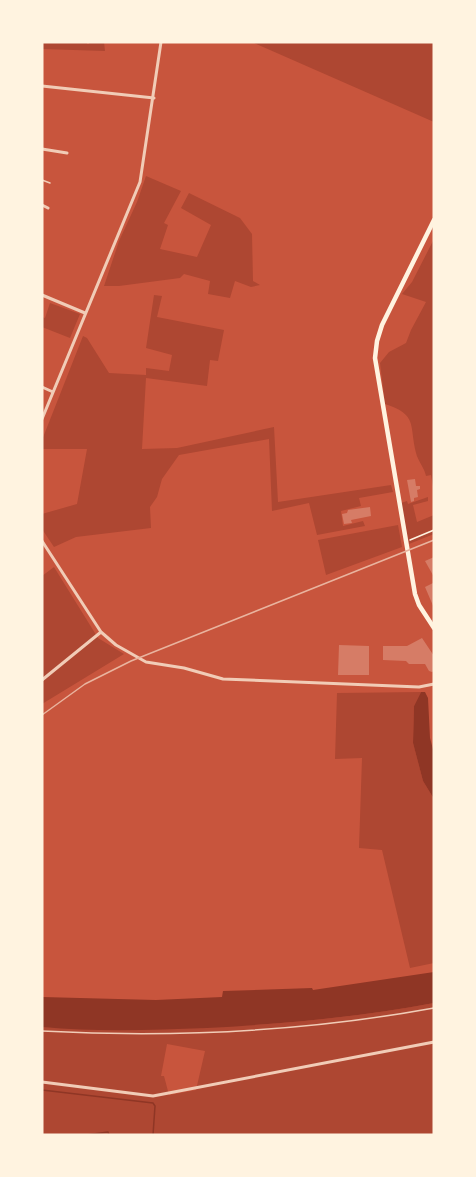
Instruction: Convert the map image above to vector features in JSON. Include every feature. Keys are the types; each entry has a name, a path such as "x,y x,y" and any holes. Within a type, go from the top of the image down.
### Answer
{"main road":[{"path":"434,219 378,335 375,358 416,600 434,628"}],"street":[{"path":"42,419 138,188 161,42"},
{"path":"42,86 153,98"},
{"path":"42,149 67,153"},
{"path":"42,205 48,208"},
{"path":"42,295 85,313"},
{"path":"42,387 53,392"},
{"path":"42,541 101,632 116,645 146,662 184,668 223,679 419,687 434,684"},
{"path":"42,680 101,632"},
{"path":"42,1083 153,1096 434,1042"}],"lane":[{"path":"42,180 50,183"},
{"path":"434,361 434,373"},
{"path":"42,1031 96,1034 199,1033 290,1028 371,1019 434,1008"}],"path":[{"path":"405,542 434,530"}],"shaded area":[{"path":"42,42 87,42 89,44 89,42 104,42 105,51 42,49"},
{"path":"252,42 434,42 434,122"},
{"path":"146,176 181,191 164,223 168,225 160,249 197,257 211,225 181,208 189,193 240,218 252,234 253,281 260,285 251,287 235,281 230,298 208,294 210,281 184,274 180,278 104,286 119,241"},
{"path":"434,239 434,492 431,475 426,476 417,456 410,422 403,412 385,404 380,363 389,352 406,343 426,302 402,294 412,282"},
{"path":"154,295 162,296 157,317 224,330 218,361 210,360 207,386 146,378 142,449 177,448 274,427 278,502 391,485 393,492 359,498 361,506 341,511 343,526 363,521 365,526 317,535 309,503 272,511 269,439 179,455 162,479 157,497 150,507 151,528 76,537 54,547 42,529 42,514 77,504 87,449 42,449 42,440 83,336 87,338 109,373 146,375 146,368 169,371 172,355 146,348"},
{"path":"50,303 80,314 70,338 42,327 42,317 45,318"},
{"path":"428,497 428,501 413,505 417,522 434,515 434,534 409,544 401,503 407,501 408,504"},
{"path":"398,525 402,547 326,575 318,540"},
{"path":"54,567 98,638 124,654 42,704 42,576"},
{"path":"421,692 414,706 413,743 423,781 434,799 434,963 410,968 382,850 359,848 362,758 335,759 337,693"},
{"path":"421,692 425,692 428,698 430,738 434,753 434,799 423,781 413,743 414,706"},
{"path":"434,972 434,1003 378,1012 292,1022 207,1028 104,1030 42,1027 42,997 156,1000 222,997 223,991 312,988 313,990"},
{"path":"434,1003 434,1135 42,1135 42,1027 140,1029 238,1026 336,1018","holes":["167,1044 205,1051 196,1090 169,1095 164,1076 161,1076"]}],"building":[{"path":"415,479 416,486 420,486 420,489 417,490 418,497 411,502 407,480"},
{"path":"370,507 371,516 351,520 352,523 344,524 342,514 347,513 348,510"},
{"path":"434,557 434,577 425,561"},
{"path":"433,583 434,585 434,608 425,587"},
{"path":"422,638 434,656 434,671 429,671 425,664 383,660 383,646 407,646"},
{"path":"339,645 369,646 369,675 338,675"}],"waterway":[{"path":"42,1090 153,1103 155,1106 153,1135"},
{"path":"86,1135 108,1132 109,1135"}],"railway":[{"path":"42,715 85,684 131,661 434,540"}]}
